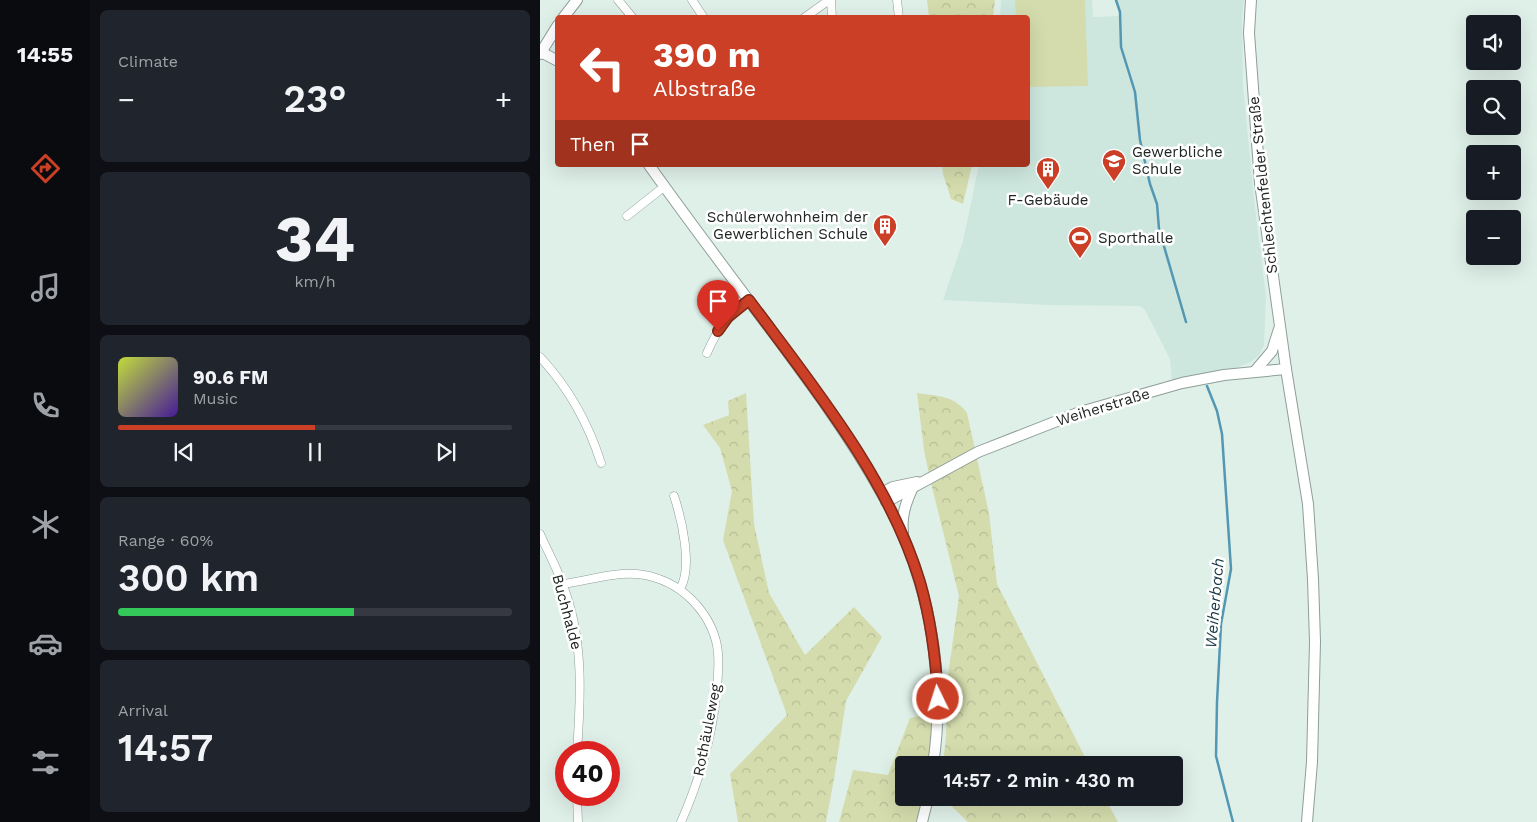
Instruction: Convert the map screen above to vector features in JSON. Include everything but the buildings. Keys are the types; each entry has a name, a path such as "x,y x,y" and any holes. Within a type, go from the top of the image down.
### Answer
{"street":[{"path":"565,15 577,0"},
{"path":"618,0 630,15"},
{"path":"692,0 702,15"},
{"path":"808,15 830,0 832,15"},
{"path":"897,0 898,15"},
{"name":"Schlechtenfelder Straße","path":"1251,0 1249,33 1260,183 1286,369 1308,504 1315,642 1312,762 1307,822"},
{"path":"555,30 541,53 555,60"},
{"path":"651,167 801,370 856,451 884,497 920,582 933,649 938,711 934,756"},
{"path":"627,216 665,186"},
{"path":"708,353 714,338 728,317 749,300"},
{"path":"1256,371 1272,351 1280,323"},
{"path":"540,357 561,380 580,411 589,428 601,463"},
{"name":"Weiherstraße","path":"884,497 912,488 978,452 1080,412 1182,383 1224,375 1286,369"},
{"name":"Weiherstraße","path":"884,497 893,488 930,479"},
{"path":"904,541 903,514 912,488"},
{"path":"674,496 684,540 685,574 684,582 680,589"},
{"name":"Buchhalde","path":"540,534 563,584 575,627 579,653 580,684 577,741"},
{"name":"Rothäuleweg","path":"563,584 608,576 638,575 655,577 680,589 701,610 710,625 718,652 716,695 706,754 681,822"},
{"path":"577,806 578,822"},
{"path":"922,822 926,806"}],"shaded area":[{"name":"Gewerbliche Schule","path":"1001,0 1092,0 1093,17 1121,16 1117,0 1244,0 1242,17 1243,85 1266,296 1264,345 1259,355 1251,362 1236,368 1172,382 1170,359 1142,307 943,300 963,241 979,167 1030,167 1030,15 1000,15"}],"green space":[{"path":"927,0 995,0 993,15 929,15"},
{"path":"1015,0 1085,0 1088,86 1030,87 1030,15 1016,15"},
{"path":"942,167 972,167 963,204 951,199"},
{"path":"746,393 754,524 769,593 805,655 854,607 882,637 846,701 826,822 738,822 730,774 787,715 723,540 732,491 720,448 703,425 729,415 728,401"},
{"path":"917,393 944,397 962,407 967,413 989,513 997,584 1084,756 944,756 948,676 959,596 924,450"},
{"path":"934,713 929,756 895,756 910,718"},
{"path":"895,757 895,806 920,806 916,822 839,822 853,770 888,775"},
{"path":"951,806 1109,806 1118,822 968,822"}],"waterway":[{"name":"Weiherbach","path":"1116,0 1120,12 1121,47 1135,92 1140,140 1150,184 1157,204 1159,229 1186,322"},
{"name":"Weiherbach","path":"1207,386 1217,411 1222,434 1231,569 1221,624 1216,756 1233,822"}],"place":[{"name":"Gewerbliche Schule","path":"1114,182"},
{"name":"F-Gebäude","path":"1048,190"},
{"name":"Schülerwohnheim der Gewerblichen Schule","path":"885,247"},
{"name":"Sporthalle","path":"1080,259"}],"route":[{"path":"718,331 728,317 749,300 801,370 882,493 920,582 932,640 938,699"}]}
